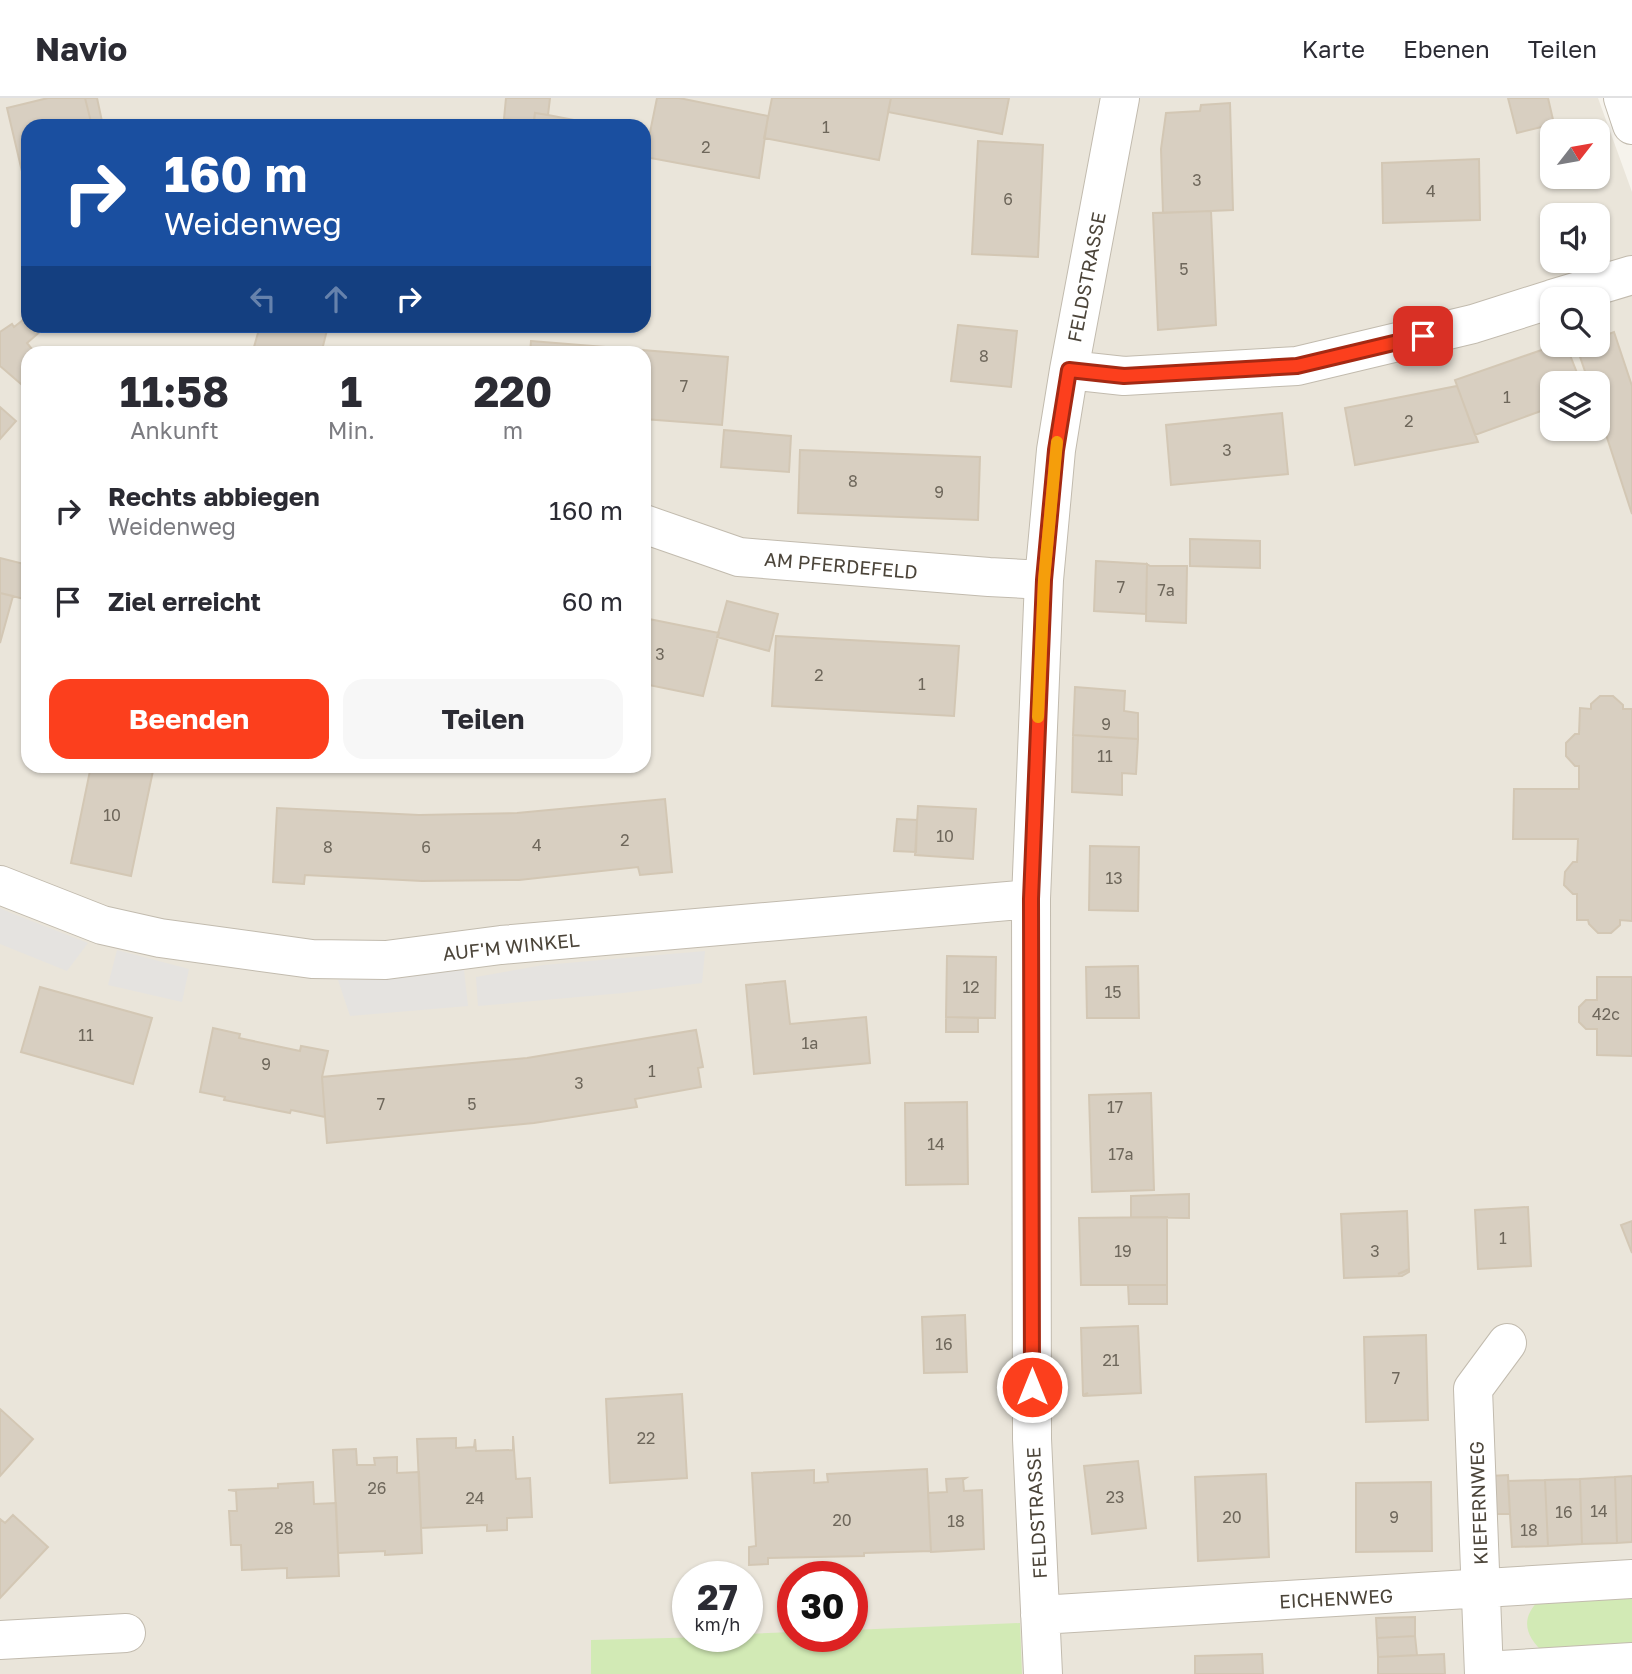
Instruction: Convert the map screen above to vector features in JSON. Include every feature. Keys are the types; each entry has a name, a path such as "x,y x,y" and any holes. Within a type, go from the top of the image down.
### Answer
{"street":[{"name":"FELDSTRASSE","path":"1043,1674 1032,1439 1031,899 1044,580 1056,450 1120,98"},
{"path":"1623,98 1632,125"},
{"path":"1592,287 1632,275"},
{"path":"1069,370 1124,376 1297,366 1473,324 1540,303"},
{"name":"AM PFERDEFELD","path":"651,526 739,557 989,578 1044,580"},
{"name":"AUF'M WINKEL","path":"0,885 102,925 160,938 299,958 337,960 386,960 502,945 1031,899"},
{"name":"KIEFERNWEG","path":"1484,1673 1473,1389 1507,1343"},
{"name":"EICHENWEG","path":"1041,1615 1632,1579"},
{"path":"0,1640 126,1633"},
{"path":"1484,1673 1632,1662"}],"shaded area":[{"path":"0,98 1598,98 1606,119 1540,119 1540,189 1610,189 1610,131 1632,192 1632,1674 0,1674"},
{"path":"0,908 88,943 67,971 0,944"},
{"path":"117,950 189,969 182,1002 108,985"},
{"path":"705,951 702,983 478,1006 476,977 544,965"},
{"path":"464,970 468,1006 350,1016 338,980"}],"green space":[{"path":"1632,1589 1632,1653 1545,1654 1529,1633 1527,1626 1530,1613 1541,1598"},
{"path":"1020,1623 1022,1674 591,1674 591,1640 672,1638 672,1652 763,1652 763,1633 777,1633 777,1652 868,1652 868,1629"}],"building":[{"path":"48,98 85,98 90,119 21,119 21,167 7,108"},
{"path":"85,98 97,98 102,119 90,119"},
{"path":"506,98 550,98 548,115 535,113 534,119 504,119"},
{"path":"657,98 679,98 768,116 759,178 651,158 651,128"},
{"path":"772,98 891,98 879,160 764,138"},
{"path":"891,98 1009,98 1002,134 888,112"},
{"path":"1508,98 1548,98 1553,119 1540,119 1540,127 1517,133"},
{"path":"1230,103 1233,210 1163,213 1161,149 1166,113 1200,111 1201,105"},
{"path":"535,113 569,119 534,119"},
{"path":"978,141 1043,145 1038,257 972,254"},
{"path":"1479,159 1480,220 1383,223 1382,163"},
{"path":"1211,211 1216,325 1158,330 1153,213"},
{"path":"21,322 21,333 39,333 27,343 29,346 21,346 21,384 0,366 0,332 12,324 14,327"},
{"path":"958,325 1017,331 1011,387 951,381"},
{"path":"1614,332 1632,386 1632,514 1608,441 1610,371 1585,371 1580,357 1610,357 1610,334"},
{"path":"258,333 326,333 323,346 254,346"},
{"path":"531,341 593,346 531,346"},
{"path":"651,351 728,357 722,425 651,420"},
{"path":"1540,351 1540,357 1571,357 1576,371 1540,371 1540,411 1475,435 1455,380"},
{"path":"1457,386 1478,442 1355,465 1345,408"},
{"path":"0,407 16,421 0,439"},
{"path":"1282,413 1288,474 1171,485 1166,425"},
{"path":"724,430 791,436 789,472 721,467"},
{"path":"800,450 980,457 978,520 798,513"},
{"path":"1190,539 1260,541 1260,568 1190,566"},
{"path":"0,558 21,563 21,598 0,593"},
{"path":"1096,561 1147,564 1146,614 1094,611"},
{"path":"1147,564 1187,566 1186,623 1146,621"},
{"path":"0,593 13,596 0,643"},
{"path":"727,601 778,614 769,651 717,637"},
{"path":"651,619 719,633 703,696 651,685"},
{"path":"776,636 959,646 954,716 772,706"},
{"path":"1075,687 1125,691 1124,711 1138,713 1138,739 1073,735"},
{"path":"1600,696 1613,696 1623,705 1623,709 1632,709 1632,921 1620,920 1620,925 1611,933 1598,933 1588,920 1577,920 1577,894 1573,894 1564,885 1565,872 1573,862 1577,862 1578,839 1513,839 1514,789 1579,789 1579,766 1575,766 1566,756 1566,743 1575,734 1579,734 1580,708 1591,709 1591,704"},
{"path":"1073,735 1138,739 1136,774 1122,773 1122,795 1072,792"},
{"path":"90,773 153,773 131,876 71,863"},
{"path":"665,799 672,872 640,875 638,867 519,880 422,881 305,875 304,884 273,882 277,808 419,815 517,813"},
{"path":"918,806 976,809 973,859 915,855"},
{"path":"897,819 917,820 916,852 894,851"},
{"path":"1090,846 1139,847 1138,911 1089,910"},
{"path":"947,956 996,957 995,1018 946,1017"},
{"path":"1138,966 1139,1018 1087,1018 1086,967"},
{"path":"1597,977 1632,977 1632,1056 1597,1055 1597,1029 1586,1029 1579,1022 1579,1007 1586,1000 1597,1000"},
{"path":"785,981 790,1024 866,1017 870,1063 754,1074 746,985"},
{"path":"40,987 152,1018 133,1084 21,1052"},
{"path":"946,1017 978,1018 978,1032 946,1032"},
{"path":"213,1028 240,1034 239,1038 300,1051 301,1046 328,1051 322,1077 325,1117 224,1100 225,1097 200,1092"},
{"path":"696,1030 703,1067 698,1068 701,1087 635,1099 637,1107 534,1123 327,1143 322,1077 527,1058"},
{"path":"1151,1093 1154,1190 1092,1192 1089,1095"},
{"path":"967,1102 968,1184 906,1185 905,1103"},
{"path":"1189,1194 1189,1218 1131,1217 1131,1196"},
{"path":"1528,1207 1531,1266 1478,1269 1475,1210"},
{"path":"1407,1211 1409,1269 1398,1274 1409,1272 1402,1276 1344,1278 1341,1214"},
{"path":"1167,1217 1167,1285 1081,1285 1079,1218"},
{"path":"1632,1221 1632,1253 1621,1225"},
{"path":"1128,1285 1167,1285 1167,1304 1129,1304"},
{"path":"965,1315 967,1372 924,1373 922,1317"},
{"path":"1138,1326 1141,1393 1083,1396 1088,1393 1083,1395 1081,1328"},
{"path":"1426,1335 1428,1420 1366,1422 1364,1337"},
{"path":"682,1394 687,1478 610,1483 606,1399"},
{"path":"0,1409 33,1439 0,1476"},
{"path":"513,1436 516,1479 530,1478 532,1517 507,1518 507,1530 487,1531 487,1525 421,1528 417,1439 456,1438 456,1448 474,1447 475,1439 476,1451 513,1450"},
{"path":"356,1449 357,1465 375,1465 374,1458 397,1457 397,1473 419,1472 422,1553 338,1553 333,1450"},
{"path":"1138,1461 1146,1528 1092,1534 1084,1466"},
{"path":"927,1469 931,1551 864,1553 864,1556 768,1558 768,1564 763,1564 763,1561 749,1561 749,1547 756,1546 752,1473 814,1470 814,1483 828,1482 827,1474"},
{"path":"1266,1474 1269,1557 1198,1561 1195,1477"},
{"path":"1508,1475 1510,1514 1491,1514 1489,1476"},
{"path":"1632,1476 1632,1542 1617,1543 1615,1477"},
{"path":"1615,1477 1617,1543 1582,1544 1580,1479"},
{"path":"966,1478 963,1480 964,1491 982,1490 984,1549 931,1552 928,1493 947,1492 946,1479"},
{"path":"1580,1479 1582,1544 1548,1546 1545,1480"},
{"path":"1545,1480 1548,1546 1512,1547 1508,1481"},
{"path":"313,1482 314,1504 336,1503 339,1576 287,1578 287,1568 242,1570 241,1545 231,1545 229,1511 237,1511 236,1491 228,1490 278,1488 278,1484"},
{"path":"1431,1482 1432,1551 1356,1552 1356,1483"},
{"path":"13,1515 48,1547 0,1598 0,1519 5,1523"},
{"path":"1415,1617 1415,1636 1377,1638 1376,1618"},
{"path":"1415,1636 1417,1655 1378,1657 1377,1638"},
{"path":"1262,1654 1263,1674 1195,1674 1195,1656"},
{"path":"1444,1654 1445,1674 1378,1674 1378,1657"}],"slow traffic":[{"path":"1038,717 1044,580 1057,442"}],"route":[{"path":"1032,1387 1031,899 1044,580 1056,450 1069,370 1124,376 1297,366 1423,336"}]}
